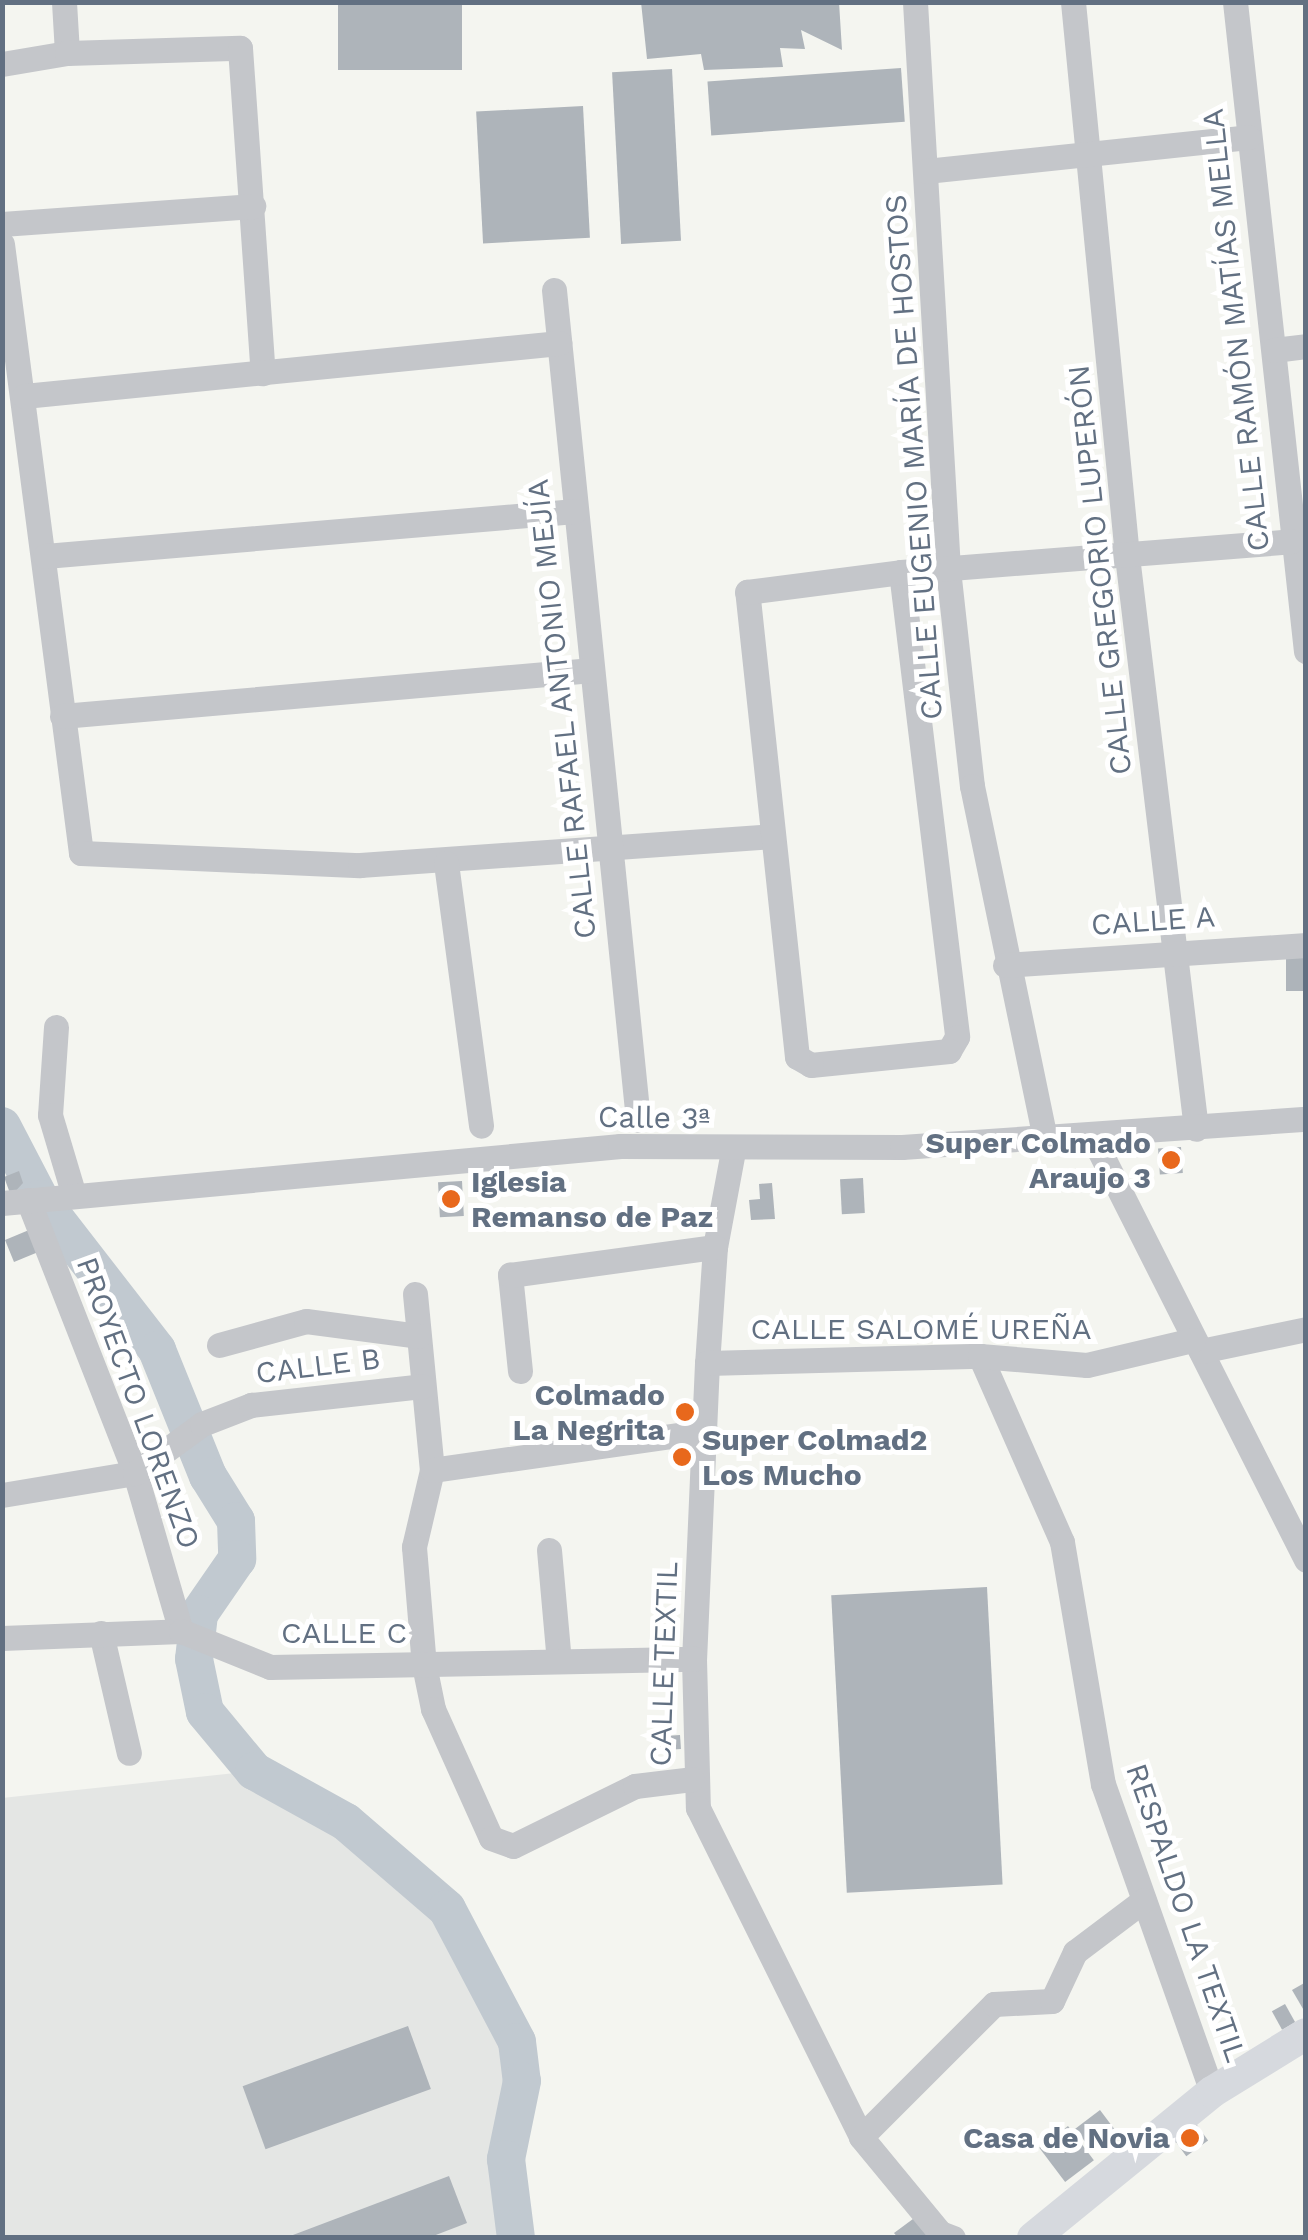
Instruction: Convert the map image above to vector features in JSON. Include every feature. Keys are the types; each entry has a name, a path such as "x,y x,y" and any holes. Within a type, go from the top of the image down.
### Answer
{"main road":[{"path":"1031,2236 1212,2092 1306,2034"}],"street":[{"path":"64,2 67,53"},
{"name":"CALLE EUGENIO MARÍA DE HOSTOS","path":"914,2 948,570 972,786 1005,965 1045,1138"},
{"name":"CALLE GREGORIO LUPERÓN","path":"1074,2 1127,556 1178,951 1196,1129"},
{"name":"CALLE RAMÓN MATÍAS MELLA","path":"1235,2 1291,542 1306,651"},
{"path":"2,64 67,53 240,48 262,374"},
{"path":"926,171 1248,137"},
{"path":"2,224 252,206"},
{"path":"2,244 45,556 76,842 90,858 446,863 773,836"},
{"name":"CALLE RAFAEL ANTONIO MEJÍA","path":"554,290 638,1120"},
{"path":"24,396 559,343"},
{"path":"1274,350 1306,346"},
{"path":"45,556 574,510"},
{"path":"902,572 952,1048 811,1066 797,1057 747,592 902,572 1291,542"},
{"path":"62,716 592,670"},
{"path":"446,863 481,1126"},
{"name":"CALLE A","path":"1005,965 1306,945"},
{"path":"56,1027 50,1115 68,1192"},
{"name":"Calle 3ª","path":"15,1201 68,1192 620,1146 733,1151 1092,1136 1306,1119"},
{"path":"1092,1136 1197,1345 1300,1531 1306,1560"},
{"name":"CALLE TEXTIL","path":"733,1151 715,1247 694,1659 692,1780 698,1808 862,2137 945,2236"},
{"name":"PROYECTO LORENZO","path":"15,1201 135,1472 181,1630"},
{"path":"520,1371 510,1275 715,1247"},
{"path":"415,1294 432,1470 414,1547 424,1666 433,1709 501,1845 532,1840 634,1786 692,1780"},
{"path":"219,1345 306,1321 418,1336"},
{"name":"CALLE SALOMÉ UREÑA","path":"708,1363 980,1356 1086,1365 1306,1329"},
{"name":"RESPALDO LA TEXTIL","path":"980,1356 1062,1542 1103,1784 1212,2092"},
{"name":"CALLE B","path":"2,1495 135,1472 202,1424 286,1398 422,1386"},
{"path":"432,1470 705,1431"},
{"path":"549,1550 559,1661"},
{"path":"2,1638 181,1630"},
{"name":"CALLE C","path":"181,1630 214,1648 270,1667 694,1659"},
{"path":"100,1633 128,1752"},
{"path":"862,2137 994,2004 1052,2001 1075,1952 1144,1900"}],"shaded area":[{"path":"254,1771 375,1843 447,1909 470,1940 523,2065 506,2160 516,2237 3,2237 2,1798"}],"building":[{"path":"338,2 462,2 462,70 338,70"},
{"path":"641,2 839,2 842,50 801,30 805,49 780,48 783,67 704,70 701,54 647,59"},
{"path":"901,68 905,122 711,135 707,82"},
{"path":"672,69 681,241 621,244 612,72"},
{"path":"583,106 590,238 483,243 476,112"},
{"path":"1286,953 1306,953 1306,991 1286,991"},
{"name":"Super Colmado Araujo 3","path":"1181,1147 1183,1173 1160,1175 1158,1149"},
{"path":"19,1171 23,1183 11,1196 4,1177"},
{"path":"863,1178 865,1213 842,1214 840,1179"},
{"name":"Iglesia Remanso de Paz","path":"462,1181 464,1216 440,1217 438,1182"},
{"path":"772,1183 775,1219 751,1220 749,1200 760,1199 759,1184"},
{"path":"29,1230 48,1248 14,1262 5,1240"},
{"name":"Colmado La Negrita","path":"693,1402 696,1418 678,1421 675,1405"},
{"name":"Super Colmad2 Los Mucho","path":"672,1448 691,1448 691,1467 672,1467"},
{"path":"987,1587 1003,1885 847,1893 831,1595"},
{"path":"680,1735 681,1749 658,1751 657,1737"},
{"path":"1306,1982 1306,2014 1292,1990"},
{"path":"1285,2004 1295,2022 1282,2030 1272,2011"},
{"path":"408,2026 431,2089 266,2149 243,2086"},
{"path":"1100,2110 1118,2134 1093,2153 1075,2129"},
{"name":"Casa de Novia","path":"1194,2121 1208,2140 1186,2156 1172,2137"},
{"path":"1068,2126 1094,2160 1065,2182 1039,2148"},
{"path":"449,2176 467,2223 428,2238 285,2238"},
{"path":"917,2216 934,2238 898,2238 894,2233"}],"waterway":[{"path":"2,1126 40,1199 157,1350 208,1476 236,1521 237,1559 199,1614 194,1659 205,1712 254,1771 346,1822 447,1909 517,2042 522,2081 506,2159 516,2238"}],"place":[{"name":"Super Colmado Araujo 3","path":"1171,1160"},
{"name":"Iglesia Remanso de Paz","path":"451,1199"},
{"name":"Colmado La Negrita","path":"685,1412"},
{"name":"Super Colmad2 Los Mucho","path":"682,1457"},
{"name":"Casa de Novia","path":"1190,2138"}]}
